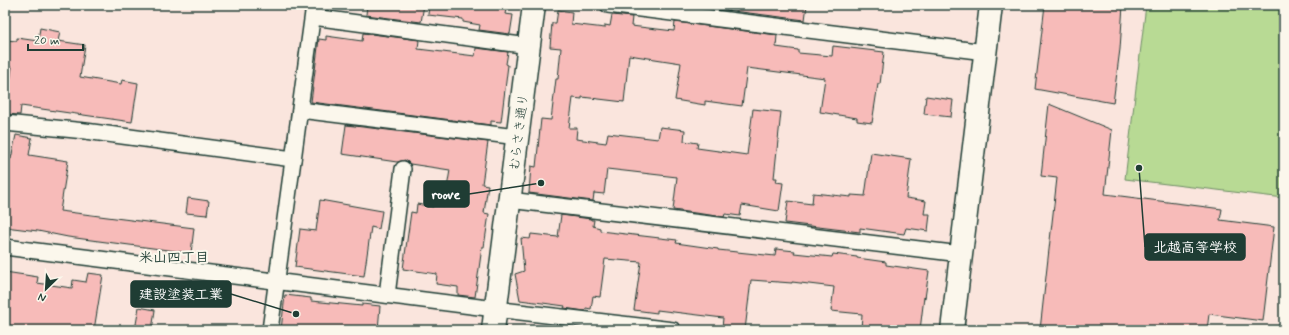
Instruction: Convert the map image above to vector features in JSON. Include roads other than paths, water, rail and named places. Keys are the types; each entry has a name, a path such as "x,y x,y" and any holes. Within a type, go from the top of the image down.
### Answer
{"street":[{"name":"むらさき通り","path":"494,320 534,5"},
{"path":"608,5 985,52"},
{"path":"952,330 991,5"},
{"path":"270,330 314,11 529,46"},
{"path":"300,110 517,137"},
{"path":"5,123 85,131 293,159"},
{"path":"387,295 403,168"},
{"path":"509,200 961,254"},
{"path":"5,247 387,295 494,320 673,330"}],"place":[{"name":"北越高等学校","path":"1139,168"},
{"name":"roove","path":"541,183"},
{"name":"建設塗装工業","path":"296,314"}],"district":[{"name":"米山四丁目","path":"174,257"}]}
